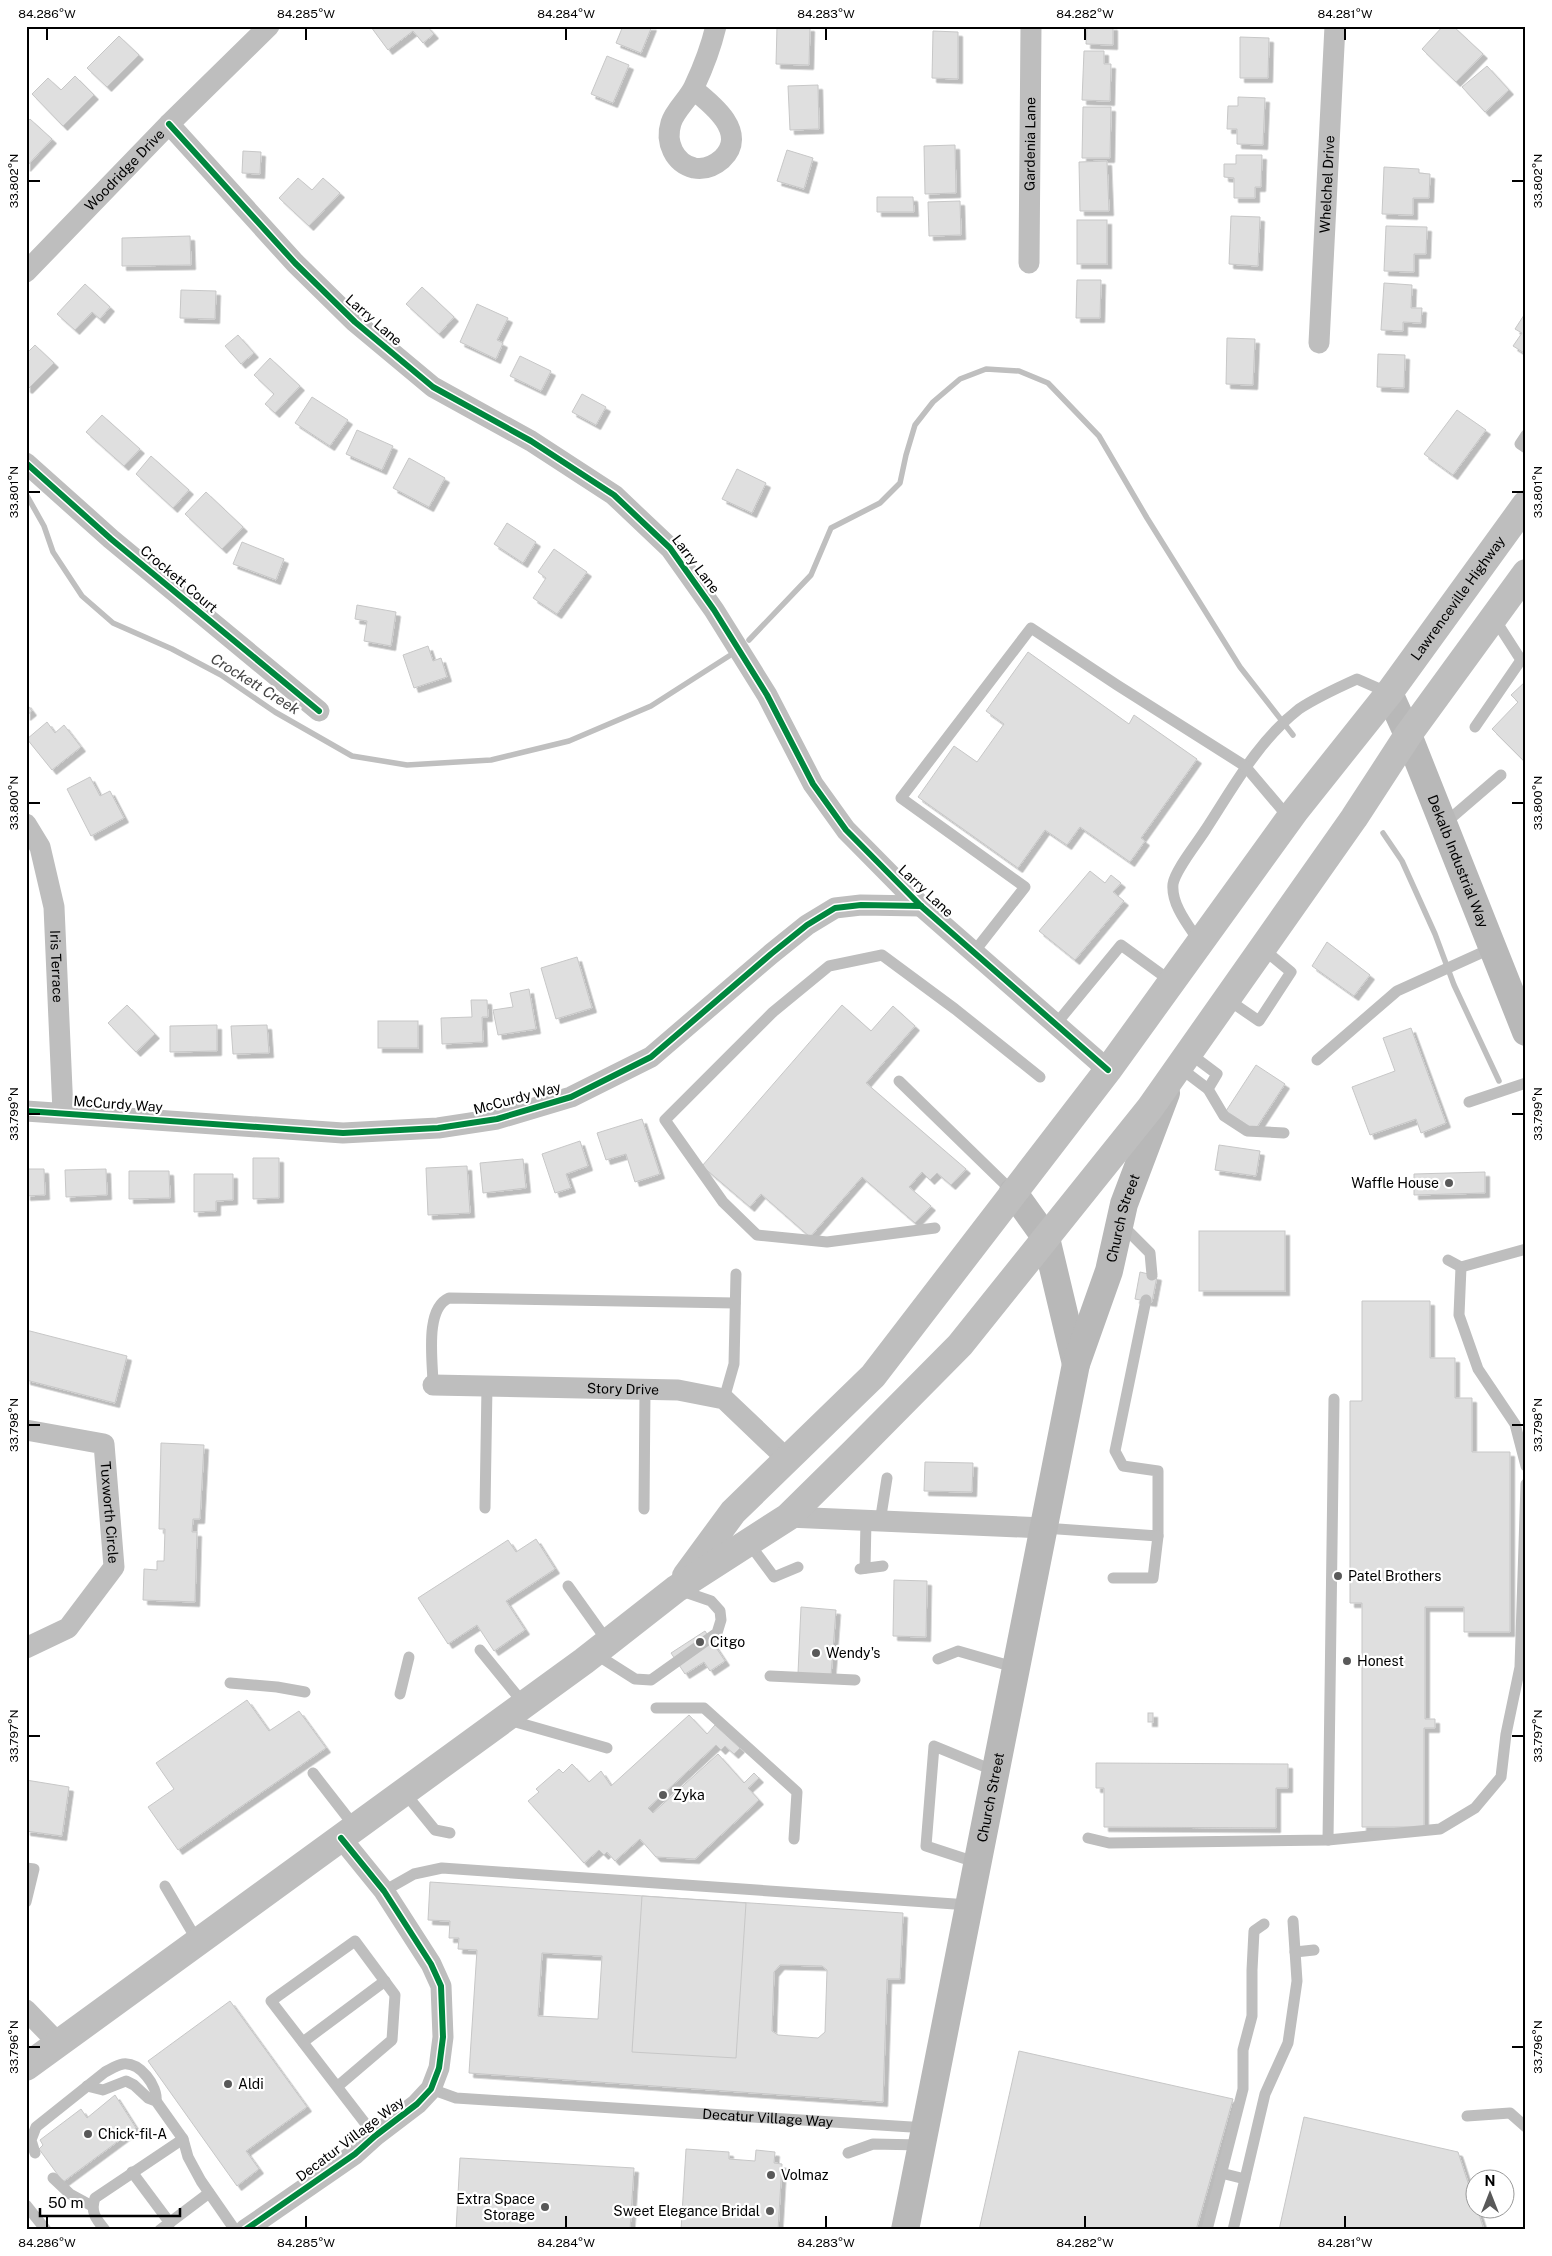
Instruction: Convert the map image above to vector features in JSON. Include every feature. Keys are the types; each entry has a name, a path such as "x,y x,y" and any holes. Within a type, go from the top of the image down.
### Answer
{"highway":[{"name":"Lawrenceville Highway","path":"676,1589 733,1512 873,1376 1108,1070 1173,983 1290,818 1389,694 1526,504"},
{"path":"26,2067 601,1648 676,1589 788,1516 960,1344 1150,1108 1354,818 1408,736 1526,573"}],"main road":[{"name":"Dekalb Industrial Way","path":"1389,694 1408,736 1525,1030"},
{"name":"Church Street","path":"905,2230 925,2137 1076,1364 1109,1270 1120,1223 1136,1170 1181,1064"},
{"name":"Church Street","path":"1013,1192 1046,1238 1076,1364"}],"street":[{"name":"Woodridge Drive","path":"26,272 169,124 269,26"},
{"path":"693,89 716,26"},
{"name":"Gardenia Lane","path":"1029,262 1031,26"},
{"name":"Whelchel Drive","path":"1319,343 1335,26"},
{"name":"Larry Lane","path":"169,124 295,262 356,322 433,387 531,441 614,495 670,548 714,610 768,695 813,784 846,830 921,906 1108,1070"},
{"name":"Crockett Court","path":"26,463 111,539 319,711"},
{"name":"Iris Terrace","path":"26,824 40,847 54,907 64,1112"},
{"name":"McCurdy Way","path":"26,1111 64,1112 343,1133 438,1128 497,1120 571,1097 651,1057 778,948 807,925 835,908 861,905 921,906"},
{"name":"Story Drive","path":"433,1385 678,1390 724,1399"},
{"path":"724,1399 788,1460"},
{"name":"Tuxworth Circle","path":"26,1430 104,1444 114,1567 68,1628 26,1648"},
{"path":"788,1516 873,1522 1044,1528"},
{"name":"Decatur Village Way","path":"245,2230 355,2154 417,2104 431,2089 439,2068 443,2037 441,1986 431,1964 348,1833"},
{"path":"26,2010 58,2043"}],"lane":[{"path":"1475,727 1521,660 1493,617"},
{"path":"974,952 1025,887 901,798 1031,628 1245,766 1290,818"},
{"path":"1200,944 1178,907 1173,884 1186,858 1245,766 1270,736 1300,709 1331,691 1357,680 1389,694"},
{"path":"1443,825 1501,775"},
{"path":"1056,1024 1121,945 1173,983"},
{"path":"1227,999 1259,1021 1291,972 1262,948"},
{"path":"1317,1060 1397,991 1492,948"},
{"path":"935,1228 827,1242 757,1235 722,1202 665,1120 773,1012 829,966 882,955 955,1009 1040,1077"},
{"path":"1181,1064 1217,1074 1208,1089"},
{"path":"1181,1064 1208,1089 1224,1116 1247,1131 1284,1134"},
{"path":"899,1081 1013,1192"},
{"path":"1469,1102 1526,1083"},
{"path":"1120,1223 1150,1253 1152,1275"},
{"path":"1448,1260 1461,1268 1526,1249"},
{"path":"1461,1268 1459,1315 1478,1369 1515,1424 1526,1466"},
{"path":"724,1399 734,1364 736,1274"},
{"path":"433,1385 433,1322 437,1308 442,1301 449,1298 735,1303"},
{"path":"1114,1578 1153,1578 1158,1536 1158,1471 1123,1466 1115,1451 1146,1300"},
{"path":"485,1508 487,1386"},
{"path":"644,1509 646,1389"},
{"path":"1328,1840 1334,1399"},
{"path":"883,1566 862,1568 873,1522 887,1478"},
{"path":"1088,1838 1108,1843 1328,1840 1440,1829 1475,1808 1501,1777 1506,1734 1520,1667 1526,1484"},
{"path":"1044,1528 1158,1536"},
{"path":"748,1542 774,1578 798,1567"},
{"path":"568,1586 601,1648 635,1679 651,1680 717,1633 721,1620 720,1611 711,1601 676,1589"},
{"path":"480,1650 514,1711 606,1748"},
{"path":"938,1659 958,1651 1017,1668"},
{"path":"400,1694 409,1657"},
{"path":"770,1676 856,1680"},
{"path":"230,1683 277,1687 305,1692"},
{"path":"656,1708 704,1708 797,1792 794,1839"},
{"path":"979,1863 926,1846 934,1746 997,1772"},
{"path":"313,1773 348,1833"},
{"path":"404,1792 435,1830 450,1833"},
{"path":"26,1868 34,1869 26,1902"},
{"path":"384,1891 414,1874 442,1868 970,1906"},
{"path":"166,1886 198,1942"},
{"path":"1234,2230 1264,2094 1288,2043 1297,1981 1293,1921"},
{"path":"1207,2230 1243,2089 1243,2050 1252,2016 1254,1931 1264,1924"},
{"path":"338,2086 392,2040 395,1995 356,1941 271,2001 375,2136"},
{"path":"1295,1952 1314,1950"},
{"path":"303,2042 385,1981"},
{"path":"35,2153 31,2140 36,2127 87,2086 116,2066 130,2064 137,2067 154,2086 157,2093 156,2101"},
{"path":"87,2086 103,2090 126,2081 134,2085 148,2098 156,2101 183,2139 188,2157 209,2193 235,2230"},
{"name":"Decatur Village Way","path":"431,2089 456,2098 925,2137"},
{"path":"1243,2089 1264,2094"},
{"path":"1466,2116 1510,2113 1526,2127"},
{"path":"848,2153 873,2144 925,2137"},
{"path":"104,2230 94,2216 92,2206 95,2198 183,2139"},
{"path":"132,2172 170,2223"},
{"path":"1222,2173 1245,2179"},
{"path":"53,2178 70,2194 92,2206"},
{"path":"160,2230 209,2193"},
{"path":"26,2205 46,2230"}],"building":[{"path":"427,26 434,34 423,43 413,31 388,50 371,27"},
{"path":"623,26 652,26 641,53 616,43"},
{"path":"1087,26 1113,26 1113,45 1086,44"},
{"path":"1443,26 1453,26 1483,54 1456,82 1422,49"},
{"path":"777,27 810,27 809,65 776,64"},
{"path":"933,31 958,32 958,79 932,78"},
{"path":"119,36 139,55 107,87 87,68"},
{"path":"1240,37 1269,38 1268,78 1240,78"},
{"path":"1084,51 1104,51 1104,64 1111,64 1110,101 1082,100"},
{"path":"607,56 629,65 613,103 591,94"},
{"path":"1487,66 1509,90 1485,112 1462,87"},
{"path":"75,76 94,95 63,126 32,94 48,78 61,90"},
{"path":"818,85 819,129 790,130 788,86"},
{"path":"1238,97 1265,98 1263,145 1237,144 1237,129 1227,129 1228,106 1238,106"},
{"path":"1083,107 1111,107 1110,158 1082,158"},
{"path":"30,119 52,139 26,167 26,123"},
{"path":"955,145 956,193 925,194 924,146"},
{"path":"787,150 813,158 804,189 777,181"},
{"path":"243,151 261,152 260,174 242,173"},
{"path":"1236,155 1262,155 1261,187 1255,187 1255,198 1234,198 1234,178 1224,177 1224,164 1236,164"},
{"path":"1107,161 1109,211 1080,211 1079,162"},
{"path":"1384,167 1419,169 1419,173 1430,174 1429,198 1413,198 1413,215 1382,214"},
{"path":"298,178 312,190 323,178 340,193 309,226 279,198"},
{"path":"877,197 913,197 914,212 877,212"},
{"path":"960,201 961,235 929,236 928,202"},
{"path":"1231,216 1260,217 1258,266 1229,264"},
{"path":"1077,220 1107,220 1107,264 1077,264"},
{"path":"1386,226 1427,227 1426,254 1414,254 1414,272 1384,271"},
{"path":"190,236 191,265 122,266 122,238"},
{"path":"1077,280 1101,280 1100,318 1076,318"},
{"path":"1384,283 1412,285 1411,308 1422,308 1421,323 1403,322 1403,331 1381,330"},
{"path":"85,284 110,307 100,319 92,312 75,330 57,314"},
{"path":"422,287 454,317 439,334 406,304"},
{"path":"181,290 216,291 215,319 180,318"},
{"path":"477,304 508,318 497,340 503,343 496,359 460,342"},
{"path":"1526,312 1526,354 1513,346 1522,333 1515,329"},
{"path":"238,335 254,353 241,364 225,346"},
{"path":"1227,338 1255,339 1253,385 1226,384"},
{"path":"35,345 54,363 28,389 26,388 26,354"},
{"path":"1378,354 1405,355 1404,388 1377,387"},
{"path":"520,356 551,371 541,391 510,376"},
{"path":"270,358 300,386 275,413 265,404 274,394 254,375"},
{"path":"582,394 606,407 596,425 572,412"},
{"path":"312,397 348,420 330,446 295,423"},
{"path":"1457,410 1486,430 1453,475 1424,454"},
{"path":"102,415 140,449 124,466 86,432"},
{"path":"357,430 393,446 382,470 346,454"},
{"path":"151,456 189,490 173,508 136,474"},
{"path":"409,458 445,478 429,507 393,488"},
{"path":"737,469 766,483 752,513 722,499"},
{"path":"206,492 243,527 222,549 185,514"},
{"path":"507,523 536,542 523,563 494,544"},
{"path":"242,542 284,559 276,580 233,564"},
{"path":"554,549 587,572 557,614 533,598 546,578 538,572"},
{"path":"357,605 396,612 391,646 364,641 367,621 355,619"},
{"path":"428,646 433,661 441,658 447,677 414,688 403,655"},
{"path":"1028,652 1129,724 1134,715 1197,759 1141,838 1145,841 1130,862 1080,827 1067,845 1045,830 1018,868 918,797 954,746 977,762 1004,724 986,711"},
{"path":"1526,681 1525,762 1492,729 1518,702 1511,695"},
{"path":"26,703 32,711 26,716"},
{"path":"47,722 55,733 64,725 81,747 52,770 27,739"},
{"path":"90,777 100,796 110,791 124,818 91,836 67,789"},
{"path":"1090,871 1105,883 1111,875 1121,883 1113,892 1124,901 1075,960 1039,931"},
{"path":"1327,942 1370,975 1354,996 1312,966"},
{"path":"577,957 592,1008 556,1019 541,968"},
{"path":"529,989 536,1029 498,1035 493,1010 513,1007 510,993"},
{"path":"471,1000 487,1000 488,1017 482,1017 483,1042 442,1044 441,1018 472,1017"},
{"path":"127,1005 155,1034 136,1052 108,1023"},
{"path":"842,1005 871,1031 893,1006 915,1026 866,1083 966,1169 951,1185 937,1173 930,1180 922,1172 909,1187 931,1206 915,1223 862,1177 810,1237 761,1194 750,1207 702,1166"},
{"path":"378,1021 418,1021 418,1048 378,1048"},
{"path":"217,1025 217,1051 170,1052 170,1026"},
{"path":"267,1025 269,1053 233,1054 231,1026"},
{"path":"1411,1028 1446,1123 1421,1133 1416,1119 1370,1135 1352,1087 1395,1071 1383,1038"},
{"path":"1256,1065 1285,1084 1255,1130 1226,1111"},
{"path":"642,1119 660,1174 635,1182 626,1154 606,1160 597,1133"},
{"path":"580,1141 588,1166 566,1174 571,1188 555,1193 542,1154"},
{"path":"1219,1145 1260,1151 1256,1176 1215,1170"},
{"path":"253,1158 279,1158 279,1198 253,1199"},
{"path":"523,1159 526,1188 483,1193 480,1163"},
{"path":"467,1166 470,1213 428,1215 426,1168"},
{"path":"26,1169 44,1169 45,1195 26,1196"},
{"path":"106,1169 107,1195 66,1197 65,1170"},
{"path":"129,1171 169,1171 170,1198 129,1199"},
{"name":"Waffle House","path":"1485,1172 1485,1193 1414,1195 1414,1174"},
{"path":"194,1174 233,1174 233,1200 216,1201 216,1211 194,1212"},
{"path":"1199,1231 1285,1231 1285,1291 1199,1291"},
{"path":"1140,1272 1157,1276 1152,1302 1135,1299"},
{"path":"1362,1301 1430,1301 1430,1358 1455,1358 1455,1398 1472,1398 1472,1452 1510,1452 1510,1632 1464,1632 1464,1607 1425,1607 1425,1719 1435,1719 1435,1728 1424,1728 1424,1827 1362,1827 1362,1603 1350,1603 1350,1401 1362,1401"},
{"path":"26,1330 127,1356 115,1403 26,1380"},
{"path":"161,1443 204,1445 200,1519 193,1519 192,1532 197,1532 195,1602 143,1600 144,1569 157,1570 157,1561 164,1561 165,1529 159,1529"},
{"path":"925,1462 973,1463 972,1492 924,1491"},
{"path":"536,1539 555,1569 506,1601 525,1630 494,1651 477,1625 448,1644 418,1598 508,1540 516,1552"},
{"path":"894,1580 927,1581 926,1637 893,1636"},
{"name":"Wendy's","path":"801,1607 836,1610 831,1676 798,1673"},
{"name":"Citgo","path":"705,1631 725,1661 710,1671 704,1662 685,1674 671,1653"},
{"path":"247,1700 269,1731 299,1711 326,1748 178,1850 148,1807 174,1789 156,1763"},
{"path":"1148,1713 1153,1713 1153,1722 1148,1722"},
{"path":"689,1715 707,1734 715,1725 740,1748 734,1754 725,1746 721,1750 716,1745 648,1808 653,1813 718,1754 744,1783 754,1773 759,1778 748,1788 759,1800 695,1859 656,1857 640,1839 615,1861 607,1852 604,1855 599,1850 584,1863 528,1801 539,1792 536,1789 559,1769 563,1773 572,1764 589,1782 601,1771 611,1786"},
{"path":"1096,1763 1288,1764 1288,1788 1276,1788 1276,1828 1104,1827 1104,1788 1096,1788"},
{"path":"26,1780 69,1787 62,1836 26,1831"},
{"path":"430,1882 903,1913 900,1979 887,1979 883,2102 469,2073 477,1950 458,1949 459,1938 449,1938 450,1921 428,1920","holes":["542,1953 602,1956 598,2019 538,2016","780,1965 822,1966 827,1970 825,2032 818,2038 778,2035 772,2031 774,1972"]},
{"path":"642,1896 746,1903 736,2058 632,2052"},
{"name":"Aldi","path":"230,2001 307,2107 246,2151 259,2169 237,2186 148,2061"},
{"path":"1019,2051 1233,2099 1196,2230 979,2230"},
{"name":"Chick-fil-A","path":"115,2095 136,2128 63,2182 39,2149 43,2145 40,2140 81,2109 87,2118"},
{"path":"1304,2117 1458,2152 1464,2170 1464,2218 1480,2218 1484,2230 1279,2230"},
{"path":"686,2149 729,2152 729,2159 755,2161 756,2150 775,2152 774,2163 782,2164 778,2230 681,2230"},
{"name":"Extra Space Storage","path":"460,2158 634,2168 630,2230 456,2230"}],"waterway":[{"path":"749,640 811,575 831,528 880,503 900,483 915,425 933,402 960,379 986,369 1019,371 1048,383 1099,436 1147,518 1240,667 1293,735"},
{"name":"Crockett Creek","path":"26,494 44,526 53,552 82,596 113,623 172,649 221,675 275,712 352,756 407,765 491,760 569,741 651,706 729,656"},
{"path":"1383,833 1402,861 1435,934 1454,985 1499,1081"}],"cycle path":[{"path":"169,124 295,263 355,322 433,387 531,441 614,495 670,548 714,610 767,695 813,784 846,830 921,906 1108,1070"},
{"path":"26,463 111,539 319,711"},
{"path":"26,1111 343,1133 438,1128 497,1119 571,1097 651,1057 771,954 807,925 835,908 861,905 921,906"},
{"path":"245,2230 355,2154 417,2104 431,2089 439,2068 443,2037 441,1986 431,1964 384,1891 341,1838"}],"place":[{"name":"Waffle House","path":"1449,1183"},
{"name":"Patel Brothers","path":"1338,1576"},
{"name":"Citgo","path":"700,1642"},
{"name":"Wendy's","path":"816,1653"},
{"name":"Honest","path":"1347,1661"},
{"name":"Zyka","path":"663,1795"},
{"name":"Aldi","path":"228,2084"},
{"name":"Chick-fil-A","path":"88,2134"},
{"name":"Volmaz","path":"771,2175"},
{"name":"Extra Space Storage","path":"545,2207"},
{"name":"Sweet Elegance Bridal","path":"770,2211"}]}
